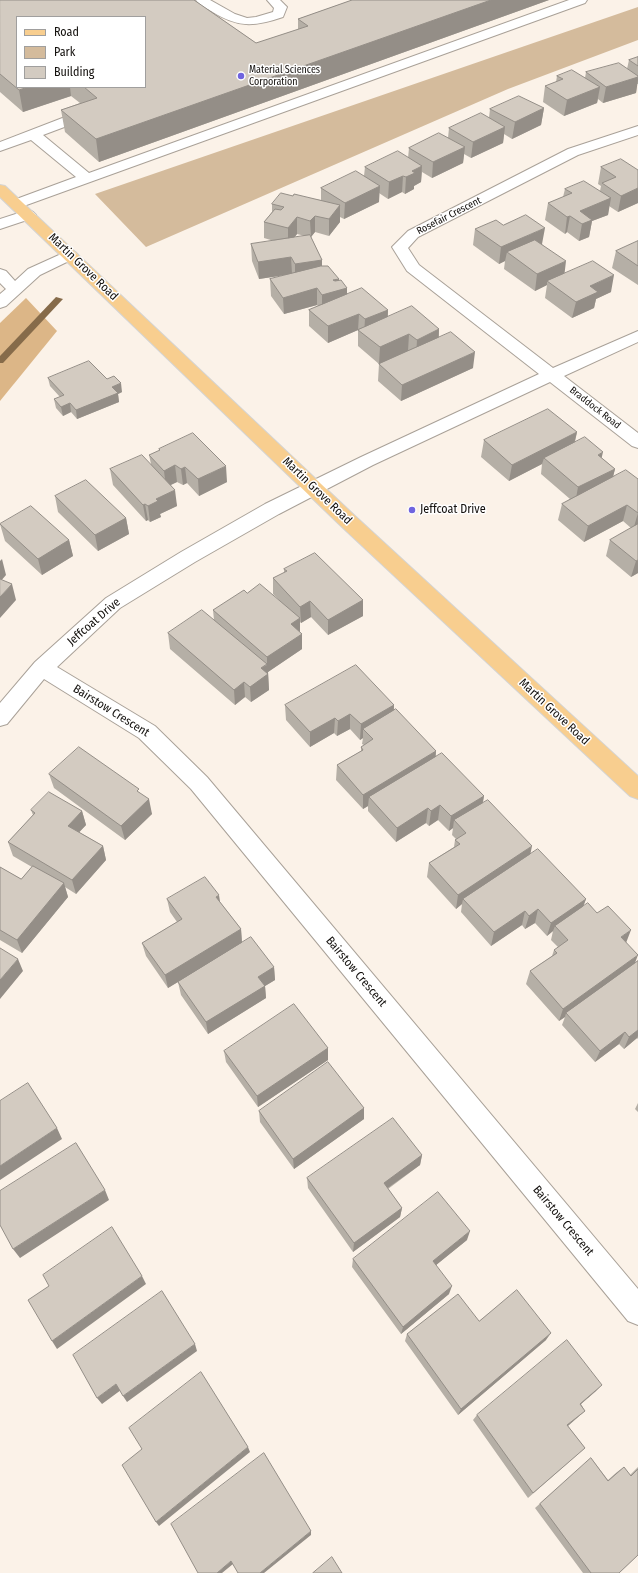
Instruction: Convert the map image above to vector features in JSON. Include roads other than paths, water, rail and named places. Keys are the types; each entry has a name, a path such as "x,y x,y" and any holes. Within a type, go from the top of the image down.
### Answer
{"main road":[{"name":"Martin Grove Road","path":"0,188 314,488 638,790"}],"street":[{"path":"202,0 233,20 248,22 266,19 279,14 281,7 274,0"},
{"path":"16,204 581,0"},
{"path":"0,147 70,120"},
{"name":"Rosefair Crescent","path":"551,375 413,268 400,247 413,234 573,152 638,130"},
{"path":"33,134 86,178"},
{"path":"0,224 28,215"},
{"path":"0,303 34,272 70,255"},
{"path":"0,274 15,290"},
{"name":"Jeffcoat Drive","path":"0,718 42,668 113,603 188,557 272,509 314,488 551,375 638,336"},
{"name":"Braddock Road","path":"551,375 638,442"},
{"name":"Bairstow Crescent","path":"42,668 147,732 199,783 638,1311"}],"waterway":[{"path":"0,361 59,299"}],"place":[{"name":"Material Sciences Corporation","path":"241,76"},
{"name":"Jeffcoat Drive","path":"412,510"}]}
